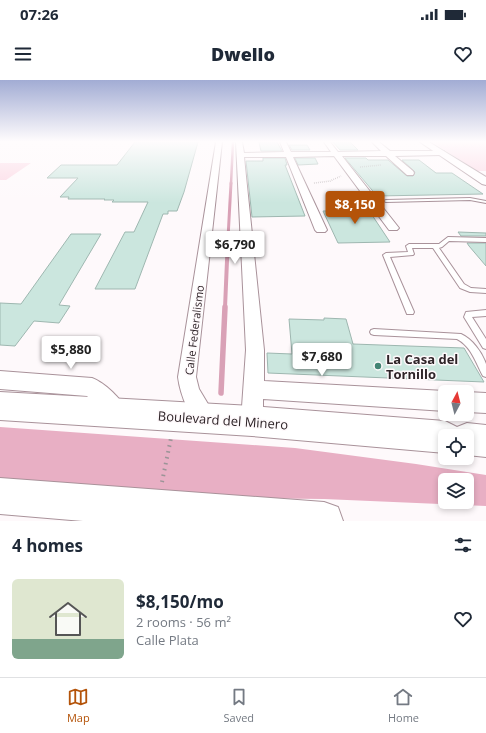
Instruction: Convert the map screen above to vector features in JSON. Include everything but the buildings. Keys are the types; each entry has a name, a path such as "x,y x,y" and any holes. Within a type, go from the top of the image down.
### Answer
{"main road":[{"name":"Boulevard del Minero","path":"0,406 206,418 438,436"},
{"path":"474,440 486,441"},
{"path":"0,496 324,521"}],"street":[{"name":"Calle Federalismo","path":"206,418 190,392 187,377 216,163"},
{"path":"240,163 255,350 252,422"},
{"path":"291,163 321,230"},
{"path":"343,163 393,228"},
{"path":"398,163 410,172"},
{"path":"456,163 486,182"},
{"path":"0,380 92,387 118,413"},
{"path":"254,389 438,401"},
{"path":"474,402 486,403"}],"lane":[{"path":"386,201 470,199 486,202"},
{"path":"410,312 386,255 411,254 409,246 442,246 448,239 486,240"},
{"path":"435,246 462,286 470,290 486,291"},
{"path":"486,313 472,312 468,314 468,317 486,346"},
{"path":"374,332 458,336 468,341 486,373"}],"path":[{"path":"157,508 175,416"}],"shaded area":[{"path":"0,163 31,163 6,180 0,180"},
{"path":"464,163 486,163 486,171 477,171"},
{"path":"0,427 295,448 473,473 438,473 438,504 324,499 236,498 0,480"},
{"path":"474,473 486,475 486,506 474,505"}],"waterway":[{"path":"231,184 232,163"},
{"path":"228,238 231,183"},
{"path":"225,308 228,237"},
{"path":"221,393 225,307"}],"place":[{"name":"La Casa del Tornillo","path":"378,366"}]}
